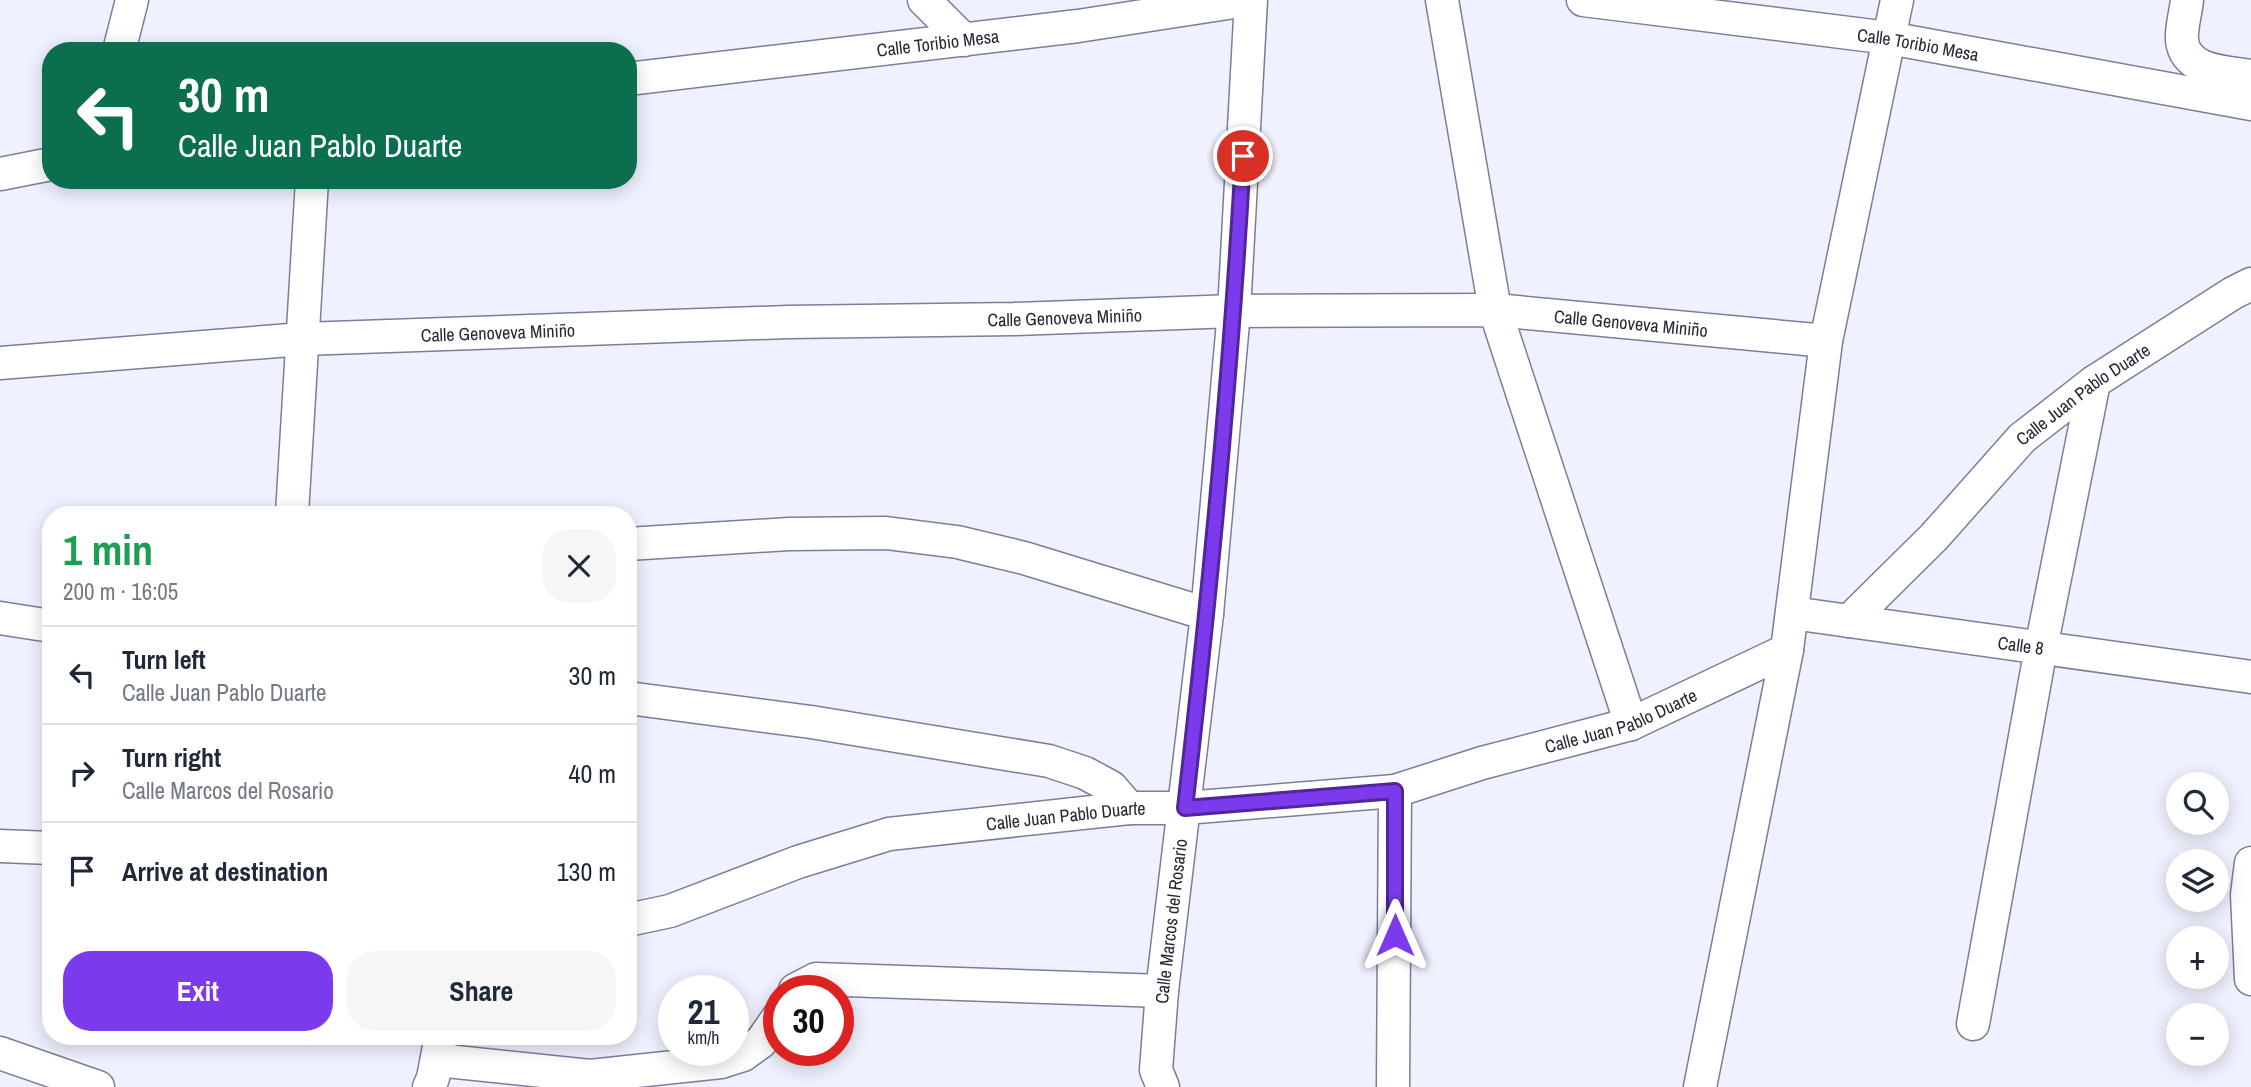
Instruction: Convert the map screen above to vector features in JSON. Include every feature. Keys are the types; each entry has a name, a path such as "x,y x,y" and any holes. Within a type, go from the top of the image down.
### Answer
{"street":[{"path":"121,42 132,0"},
{"path":"924,0 964,40"},
{"name":"Calle Toribio Mesa","path":"637,78 1078,26 1249,0"},
{"name":"Calle Marcos del Rosario","path":"1163,1087 1156,1070 1162,991 1207,614 1234,312 1249,0"},
{"path":"1442,0 1495,310 1631,724"},
{"name":"Calle Toribio Mesa","path":"1583,0 1889,38 2251,104"},
{"path":"1699,1086 1787,650 1826,341 1896,0"},
{"path":"2188,0 2182,38 2185,54 2202,68 2251,76"},
{"path":"0,174 42,166"},
{"path":"293,506 311,189"},
{"name":"Calle Juan Pablo Duarte","path":"1849,621 1934,537 2022,438 2094,382 2251,284"},
{"name":"Calle Genoveva Miniño","path":"0,363 303,339 788,322 1234,312 1495,310 1826,341"},
{"path":"1973,1024 2041,648 2094,382"},
{"path":"637,543 789,534 886,533 957,542 1024,558 1207,614"},
{"name":"Calle 8","path":"1792,613 2251,677"},
{"path":"0,618 42,625"},
{"name":"Calle Juan Pablo Duarte","path":"637,918 670,911 798,862 889,834 1129,808 1185,808 1395,791 1482,763 1631,724 1787,650"},
{"path":"637,699 811,722 1049,761 1085,773 1111,787 1129,808"},
{"path":"1393,1087 1395,791"},
{"path":"0,846 42,848"},
{"path":"2251,863 2247,895 2251,979"},
{"path":"854,980 1162,991"},
{"path":"436,1061 590,1076 721,1062 743,1055 763,1039"},
{"path":"0,1053 98,1087"}],"route":[{"path":"1243,156 1232,335 1207,614 1185,808 1395,791 1395,935"}]}
